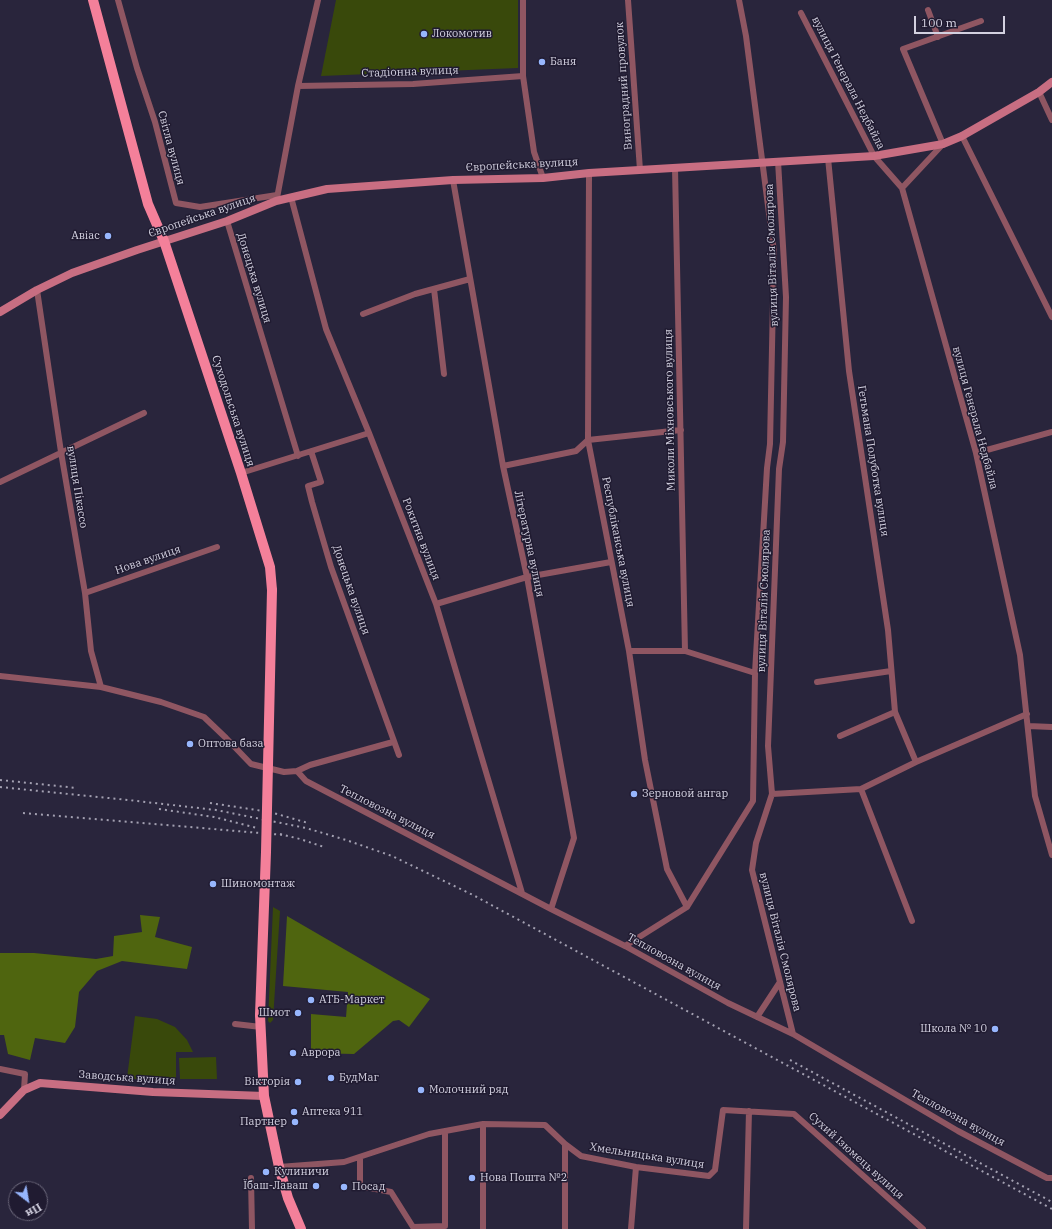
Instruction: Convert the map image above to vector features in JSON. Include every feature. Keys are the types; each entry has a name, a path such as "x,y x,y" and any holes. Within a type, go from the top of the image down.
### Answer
{"main road":[{"name":"Суходольська вулиця","path":"93,0 148,204 164,241 241,473 270,567 272,590 266,852 260,1015 264,1096 279,1167 288,1198 301,1229"}],"street":[{"name":"Світла вулиця","path":"118,0 137,68 155,122 176,203 200,207 277,198"},
{"path":"277,198 298,86 318,0"},
{"path":"523,0 524,76 534,152 543,178"},
{"name":"Виноградний провулок","path":"628,0 640,170"},
{"path":"739,0 746,36 763,162"},
{"path":"928,10 938,37"},
{"name":"вулиця Генерала Недбайла","path":"801,13 874,156 902,188 976,453 1020,655 1036,796 1052,854"},
{"path":"902,188 943,144 902,49 981,22"},
{"name":"Стадіонна вулиця","path":"298,86 413,84 524,76"},
{"name":"Європейська вулиця","path":"0,312 37,290 72,273 227,221 277,198 291,197 327,189 453,180 543,178 590,173 874,156 943,144 962,136 1039,92 1052,82"},
{"path":"1039,92 1052,120"},
{"path":"962,136 1052,318"},
{"name":"Гетьмана Полуботка вулиця","path":"828,158 849,371 888,630 895,712 916,762"},
{"name":"вулиця Віталія Смолярова","path":"778,161 786,297 783,442 779,469 768,746 772,794 756,843 752,870 793,1034"},
{"name":"вулиця Віталія Смолярова","path":"625,946 687,907 753,801 755,673 767,468 770,444 774,259 763,162"},
{"name":"Миколи Міхновського вулиця","path":"675,168 685,651"},
{"name":"Республіканська вулиця","path":"590,173 588,440 629,651 645,760 667,869 687,907"},
{"name":"Літературна вулиця","path":"453,180 503,466 526,576 574,838 551,909"},
{"name":"Рокитна вулиця","path":"291,197 326,329 369,433 436,604 522,893"},
{"name":"Донецька вулиця","path":"227,221 298,456"},
{"path":"363,314 415,294 470,279"},
{"path":"434,289 444,374"},
{"name":"вулиця Пікассо","path":"37,290 61,452 85,593 91,651 101,687"},
{"path":"0,482 144,413"},
{"path":"503,466 576,451 588,440 681,430"},
{"path":"976,453 1052,432"},
{"path":"241,473 369,433"},
{"name":"Донецька вулиця","path":"311,451 321,482 308,486 312,502 332,568 393,742 399,755"},
{"name":"Нова вулиця","path":"85,593 217,547"},
{"path":"436,604 526,576 612,562"},
{"path":"629,651 685,651 755,673"},
{"path":"817,682 891,671"},
{"path":"0,676 101,687 161,702 204,717 251,764 284,772 297,771 310,765 393,742"},
{"path":"840,736 895,712"},
{"path":"772,794 861,789 916,762 1027,714"},
{"path":"1028,726 1052,728"},
{"name":"Тепловозна вулиця","path":"297,771 306,781 625,946 728,1003 793,1034 958,1131 1047,1178 1052,1178"},
{"path":"861,789 912,921"},
{"path":"757,1017 780,982"},
{"path":"235,1024 261,1027"},
{"path":"0,1069 25,1074 24,1090"},
{"name":"Заводська вулиця","path":"0,1115 24,1090 40,1083 154,1092 264,1096"},
{"name":"Сухий Ізюмець вулиця","path":"715,1170 723,1110 794,1114 923,1229"},
{"path":"746,1229 749,1111"},
{"path":"482,1124 483,1229"},
{"name":"Хмельницька вулиця","path":"279,1167 344,1162 428,1134 482,1124 545,1125 565,1144 581,1156 636,1167 709,1176 715,1170"},
{"path":"360,1157 360,1186 391,1192 413,1227 445,1226 445,1131"},
{"path":"565,1144 565,1229"},
{"path":"631,1229 636,1167"},
{"path":"251,1178 252,1229"}],"green space":[{"name":"Локомотив","path":"336,0 518,0 518,68 321,76"},
{"path":"273,907 280,911 273,1020 270,1023 268,1021"},
{"path":"140,915 160,917 155,937 192,947 187,969 122,961 97,971 79,992 75,1027 65,1043 35,1038 30,1060 8,1054 4,1035 0,1035 0,953 34,953 96,959 113,956 114,936 142,932"},
{"path":"287,916 430,999 409,1027 399,1020 393,1021 354,1054 311,1053 311,1014 346,1017 348,992 283,986"},
{"path":"135,1016 157,1019 175,1027 187,1040 193,1052 176,1052 176,1079 151,1081 127,1078"},
{"path":"216,1057 217,1079 180,1079 179,1058"}],"railway":[{"path":"0,780 77,788"},
{"path":"0,787 216,810 306,828 392,856 473,895 1052,1209"},
{"path":"210,803 270,812 308,823"},
{"path":"159,809 214,817 257,828"},
{"path":"23,813 284,835"},
{"path":"280,834 324,847"},
{"path":"790,1060 1052,1202"}],"place":[{"name":"Локомотив","path":"424,34"},
{"name":"Баня","path":"542,62"},
{"name":"Авіас","path":"108,236"},
{"name":"Оптова база","path":"190,744"},
{"name":"Зерновой ангар","path":"634,794"},
{"name":"Шиномонтаж","path":"213,884"},
{"name":"АТБ-Маркет","path":"311,1000"},
{"name":"Шмот","path":"298,1013"},
{"name":"Школа № 10","path":"995,1029"},
{"name":"Аврора","path":"293,1053"},
{"name":"БудМаг","path":"331,1078"},
{"name":"Вікторія","path":"298,1082"},
{"name":"Молочний ряд","path":"421,1090"},
{"name":"Аптека 911","path":"294,1112"},
{"name":"Партнер","path":"295,1122"},
{"name":"Кулиничи","path":"266,1172"},
{"name":"Нова Пошта №2","path":"472,1178"},
{"name":"Їбаш-Лаваш","path":"316,1186"},
{"name":"Посад","path":"344,1187"}]}
